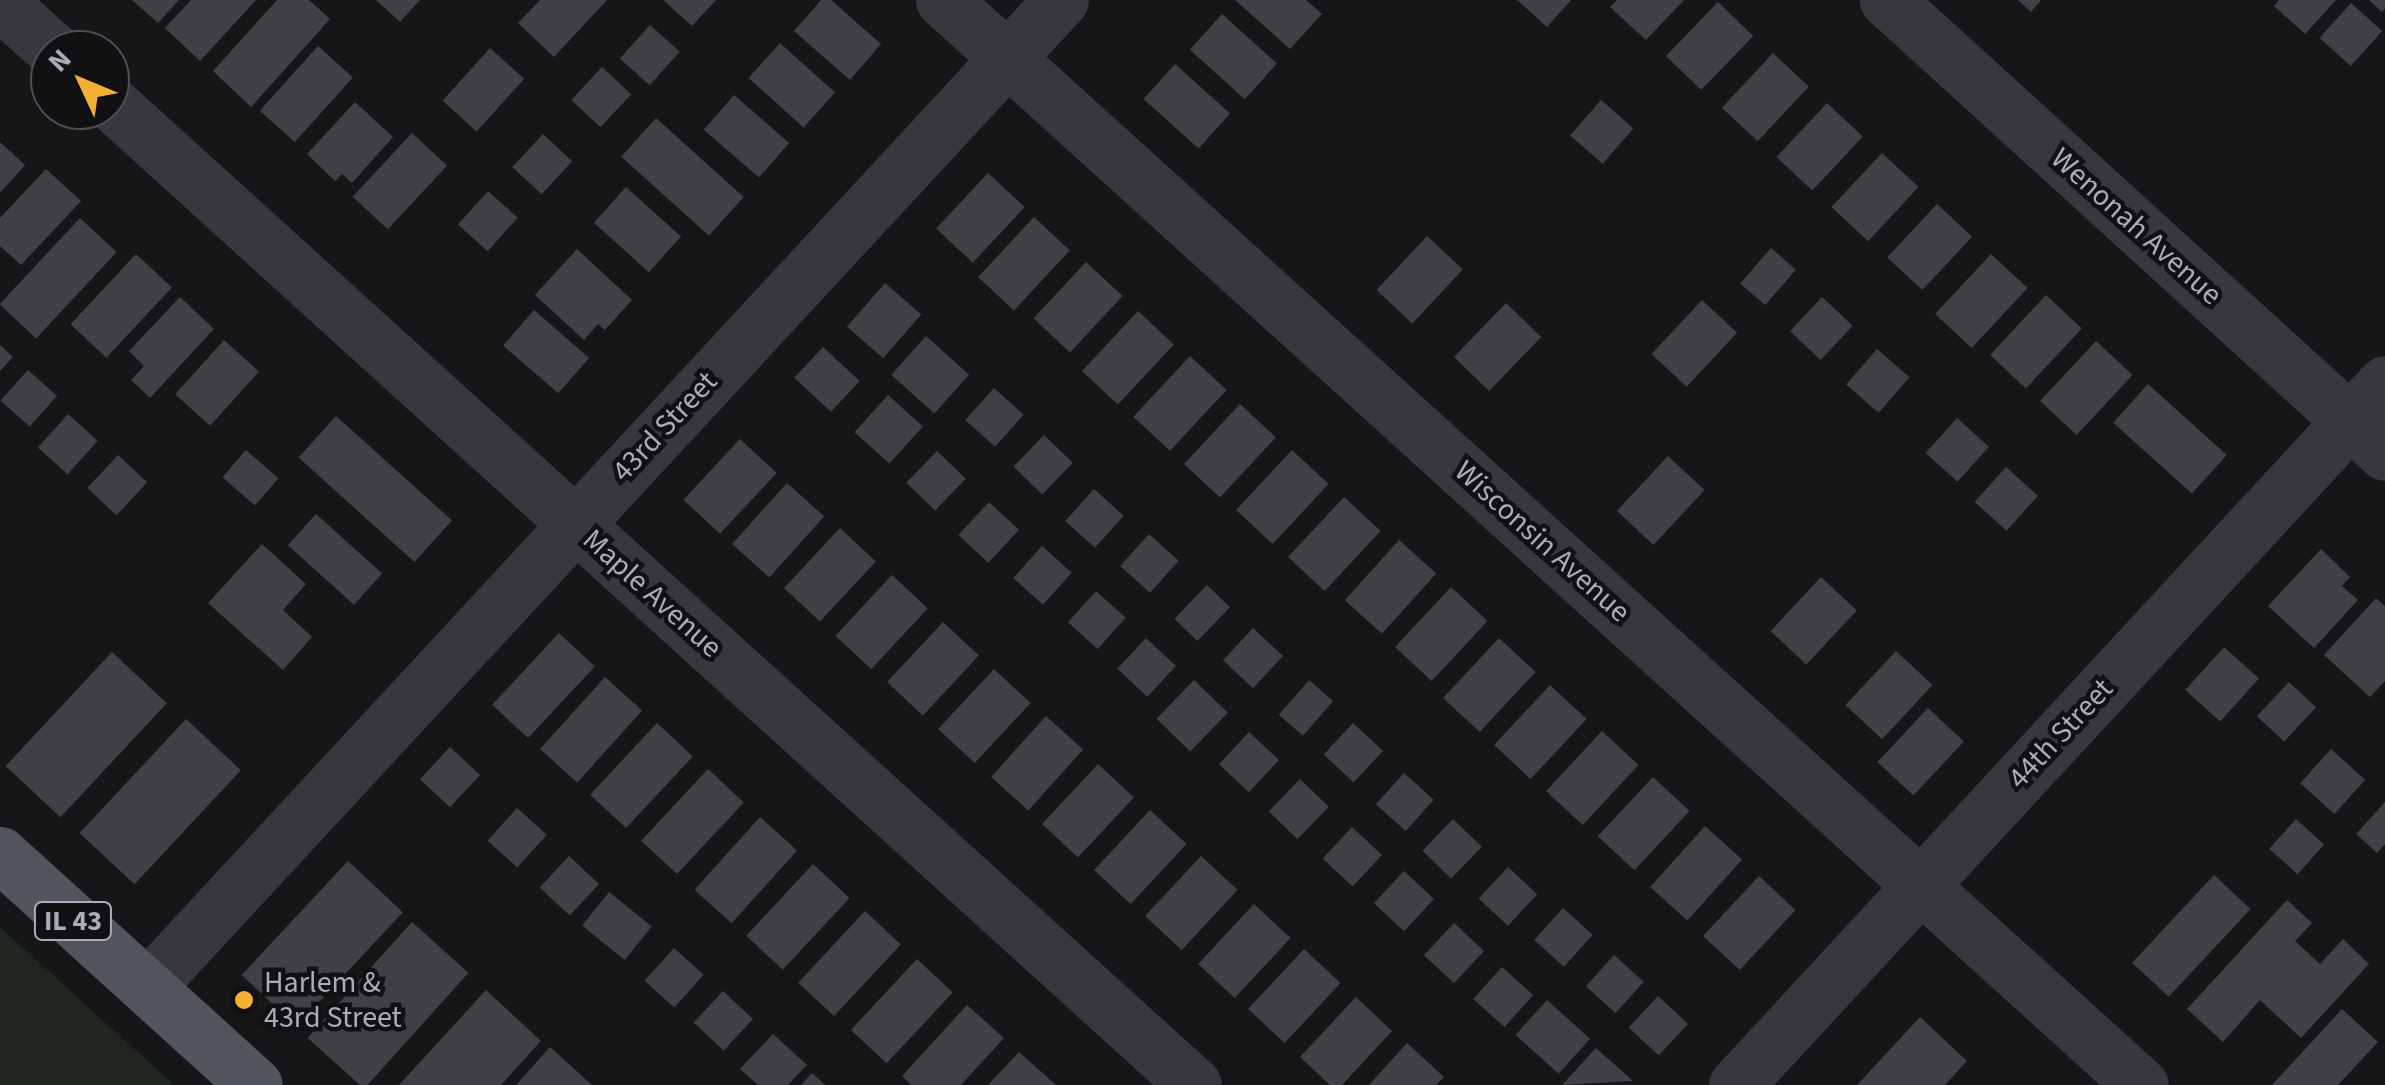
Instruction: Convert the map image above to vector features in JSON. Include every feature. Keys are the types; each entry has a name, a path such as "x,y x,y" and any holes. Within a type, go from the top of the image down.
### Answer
{"main road":[{"name":"IL 43","path":"0,854 255,1085"}],"street":[{"name":"Wisconsin Avenue","path":"943,0 2140,1085"},
{"name":"43rd Street","path":"146,987 1062,0"},
{"name":"Wenonah Avenue","path":"1888,0 2373,419"},
{"path":"0,2 30,30"},
{"name":"Maple Avenue","path":"130,120 1194,1085"},
{"name":"44th Street","path":"1736,1085 1920,886 2373,419"}],"shaded area":[{"path":"0,927 174,1085 0,1085"}],"building":[{"path":"132,0 179,0 158,23"},
{"path":"191,0 256,0 200,61 165,28"},
{"path":"277,0 309,0 330,19 251,107 213,71"},
{"path":"376,0 420,0 400,22"},
{"path":"540,0 607,0 554,57 518,23"},
{"path":"663,0 716,0 692,26"},
{"path":"821,0 831,0 881,44 850,80 794,31"},
{"path":"1235,0 1306,0 1322,14 1290,49"},
{"path":"1517,0 1571,0 1547,27"},
{"path":"1617,0 1684,0 1646,40 1610,7"},
{"path":"2018,0 2041,0 2031,12"},
{"path":"2279,0 2336,0 2305,34 2274,6"},
{"path":"2369,0 2385,0 2385,8 2382,12"},
{"path":"1718,2 1753,36 1701,90 1666,56"},
{"path":"2351,3 2382,31 2351,66 2320,38"},
{"path":"1222,14 1277,64 1245,99 1190,50"},
{"path":"650,25 680,52 650,85 620,58"},
{"path":"780,43 835,93 804,127 749,78"},
{"path":"318,46 353,77 295,142 260,111"},
{"path":"490,48 524,79 477,132 442,101"},
{"path":"1773,53 1809,86 1758,141 1722,108"},
{"path":"1175,64 1230,114 1199,148 1144,99"},
{"path":"602,67 631,94 601,127 571,100"},
{"path":"734,95 789,143 759,178 704,130"},
{"path":"1601,100 1633,128 1603,164 1570,135"},
{"path":"355,102 393,137 352,183 342,174 335,181 307,154"},
{"path":"1827,103 1863,136 1812,191 1777,157"},
{"path":"656,118 744,197 709,236 621,157"},
{"path":"412,133 447,166 388,229 353,197"},
{"path":"543,134 572,161 542,194 512,167"},
{"path":"0,142 25,165 0,193"},
{"path":"1882,153 1919,187 1868,241 1832,207"},
{"path":"46,169 81,201 21,265 0,246 0,218"},
{"path":"988,173 1025,207 973,263 936,229"},
{"path":"626,187 681,237 649,272 594,223"},
{"path":"488,191 518,218 488,251 458,224"},
{"path":"1937,204 1972,237 1922,290 1887,257"},
{"path":"1034,217 1070,250 1014,310 978,277"},
{"path":"80,218 117,252 36,338 0,304"},
{"path":"1427,236 1463,269 1412,324 1377,290"},
{"path":"1771,248 1796,270 1765,305 1740,283"},
{"path":"577,249 632,300 605,330 598,324 584,340 535,295"},
{"path":"136,254 172,287 106,358 71,324"},
{"path":"1991,254 2028,288 1972,348 1935,314"},
{"path":"1086,262 1123,296 1070,352 1033,318"},
{"path":"885,283 921,314 883,358 847,327"},
{"path":"2046,295 2082,328 2026,388 1990,355"},
{"path":"180,297 214,329 150,398 131,380 144,366 129,351"},
{"path":"1822,297 1853,326 1821,360 1790,331"},
{"path":"1702,300 1737,333 1687,387 1652,354"},
{"path":"1506,303 1541,337 1489,391 1454,357"},
{"path":"534,310 589,358 558,393 503,345"},
{"path":"1138,311 1174,344 1118,404 1082,371"},
{"path":"926,336 969,375 934,413 891,375"},
{"path":"224,340 259,371 210,426 175,394"},
{"path":"2096,341 2133,375 2077,435 2040,401"},
{"path":"0,345 13,357 0,371"},
{"path":"823,347 860,381 831,412 794,378"},
{"path":"1877,349 1909,377 1879,413 1846,384"},
{"path":"1190,356 1227,390 1170,451 1133,417"},
{"path":"28,370 57,396 30,427 1,400"},
{"path":"2148,384 2227,455 2192,494 2113,423"},
{"path":"994,388 1024,415 995,447 965,420"},
{"path":"888,395 923,426 889,464 855,432"},
{"path":"1240,404 1276,437 1220,497 1184,464"},
{"path":"68,414 98,441 68,474 38,447"},
{"path":"336,416 452,520 414,562 299,458"},
{"path":"1957,418 1989,447 1958,482 1926,453"},
{"path":"1044,435 1073,463 1042,494 1013,467"},
{"path":"740,439 777,473 720,534 683,500"},
{"path":"246,450 278,478 255,505 222,477"},
{"path":"1292,450 1329,484 1273,544 1236,510"},
{"path":"937,451 966,479 935,510 906,483"},
{"path":"118,455 147,482 117,515 87,488"},
{"path":"1668,456 1705,490 1653,545 1617,511"},
{"path":"2006,467 2038,496 2007,531 1975,502"},
{"path":"787,483 824,516 769,577 732,544"},
{"path":"1094,489 1124,516 1095,548 1065,521"},
{"path":"1344,497 1381,531 1325,591 1288,557"},
{"path":"989,502 1019,530 988,563 958,535"},
{"path":"316,514 382,574 354,605 288,545"},
{"path":"840,528 876,561 820,621 784,588"},
{"path":"1149,534 1179,561 1150,593 1120,566"},
{"path":"1399,540 1436,573 1382,634 1345,600"},
{"path":"262,544 306,584 283,610 312,637 283,670 208,603"},
{"path":"1042,546 1072,573 1043,605 1013,578"},
{"path":"2321,549 2350,577 2342,586 2358,600 2314,648 2268,606"},
{"path":"892,575 928,608 871,669 835,636"},
{"path":"1821,577 1857,610 1806,665 1771,631"},
{"path":"1207,585 1230,607 1197,641 1174,619"},
{"path":"1451,587 1488,621 1432,681 1395,647"},
{"path":"1096,591 1126,618 1098,649 1068,622"},
{"path":"2376,598 2385,606 2385,681 2370,697 2324,655"},
{"path":"943,622 979,655 923,715 887,682"},
{"path":"1253,628 1283,656 1253,688 1223,660"},
{"path":"559,633 595,666 528,738 492,705"},
{"path":"1146,638 1176,666 1147,697 1117,669"},
{"path":"1499,638 1536,672 1480,732 1443,698"},
{"path":"2224,647 2259,678 2220,722 2185,690"},
{"path":"1896,651 1933,685 1882,739 1846,705"},
{"path":"112,652 167,703 60,817 6,766"},
{"path":"994,669 1031,703 975,763 938,729"},
{"path":"605,677 642,710 577,783 540,749"},
{"path":"1194,680 1228,713 1190,751 1156,719"},
{"path":"1309,680 1333,701 1303,736 1279,715"},
{"path":"2289,682 2316,707 2284,742 2257,716"},
{"path":"1550,685 1587,719 1531,779 1494,745"},
{"path":"1928,708 1964,741 1913,796 1878,762"},
{"path":"1046,716 1083,749 1028,810 991,777"},
{"path":"186,719 241,770 134,884 80,833"},
{"path":"657,723 693,756 626,828 590,795"},
{"path":"1353,723 1383,751 1354,782 1324,754"},
{"path":"1602,731 1639,765 1583,825 1546,791"},
{"path":"1249,732 1279,760 1249,792 1219,764"},
{"path":"450,747 480,775 450,807 420,779"},
{"path":"2331,749 2365,780 2334,814 2300,783"},
{"path":"1098,764 1134,797 1078,857 1042,824"},
{"path":"708,769 744,802 677,874 641,841"},
{"path":"1404,773 1434,800 1406,831 1376,804"},
{"path":"1653,777 1690,811 1634,870 1598,836"},
{"path":"1300,779 1329,807 1298,839 1269,811"},
{"path":"2385,802 2385,844 2377,853 2356,834"},
{"path":"517,808 547,835 517,867 488,841"},
{"path":"1150,810 1187,844 1131,904 1094,870"},
{"path":"760,817 797,850 732,923 694,890"},
{"path":"1453,819 1482,847 1451,878 1422,851"},
{"path":"2296,819 2324,844 2297,874 2269,849"},
{"path":"1705,826 1742,859 1687,920 1650,887"},
{"path":"1352,827 1382,855 1353,886 1323,858"},
{"path":"569,856 599,884 570,915 540,887"},
{"path":"1201,856 1238,890 1182,950 1145,916"},
{"path":"348,861 403,912 296,1026 242,975"},
{"path":"813,864 850,898 783,970 746,936"},
{"path":"1508,867 1537,894 1508,926 1479,898"},
{"path":"1404,871 1434,899 1404,931 1374,903"},
{"path":"2214,875 2251,909 2169,997 2132,963"},
{"path":"1759,876 1796,910 1740,970 1703,936"},
{"path":"609,892 652,927 625,960 582,925"},
{"path":"2287,900 2312,923 2295,941 2320,964 2343,939 2369,964 2301,1038 2260,1000 2223,1042 2187,1009"},
{"path":"1254,904 1291,938 1235,998 1198,964"},
{"path":"1563,908 1593,935 1564,967 1534,940"},
{"path":"865,911 901,944 834,1016 798,983"},
{"path":"412,922 468,973 368,1085 360,1085 308,1038"},
{"path":"1454,923 1484,951 1454,983 1424,955"},
{"path":"674,948 704,975 674,1007 645,981"},
{"path":"1304,949 1341,983 1285,1043 1248,1009"},
{"path":"1614,955 1644,982 1616,1013 1586,986"},
{"path":"917,959 953,992 887,1063 851,1030"},
{"path":"1502,967 1533,995 1504,1027 1473,999"},
{"path":"486,990 541,1041 501,1085 399,1085"},
{"path":"723,991 753,1019 724,1050 694,1022"},
{"path":"1658,996 1688,1024 1659,1055 1629,1027"},
{"path":"1356,997 1392,1031 1342,1085 1330,1085 1300,1057"},
{"path":"1547,1000 1590,1039 1559,1074 1516,1035"},
{"path":"967,1005 1004,1038 961,1085 911,1085 902,1076"},
{"path":"2342,1009 2378,1042 2338,1085 2272,1085"},
{"path":"1920,1017 1967,1061 1945,1085 1857,1085"},
{"path":"773,1034 807,1065 788,1085 758,1085 740,1069"},
{"path":"1407,1043 1444,1077 1436,1085 1369,1085"},
{"path":"550,1047 592,1085 516,1085"},
{"path":"1596,1048 1633,1081 1562,1085"},
{"path":"1019,1052 1056,1085 988,1085"},
{"path":"812,1073 825,1085 801,1085"}],"place":[{"name":"Harlem & 43rd Street","path":"244,1000"}]}
